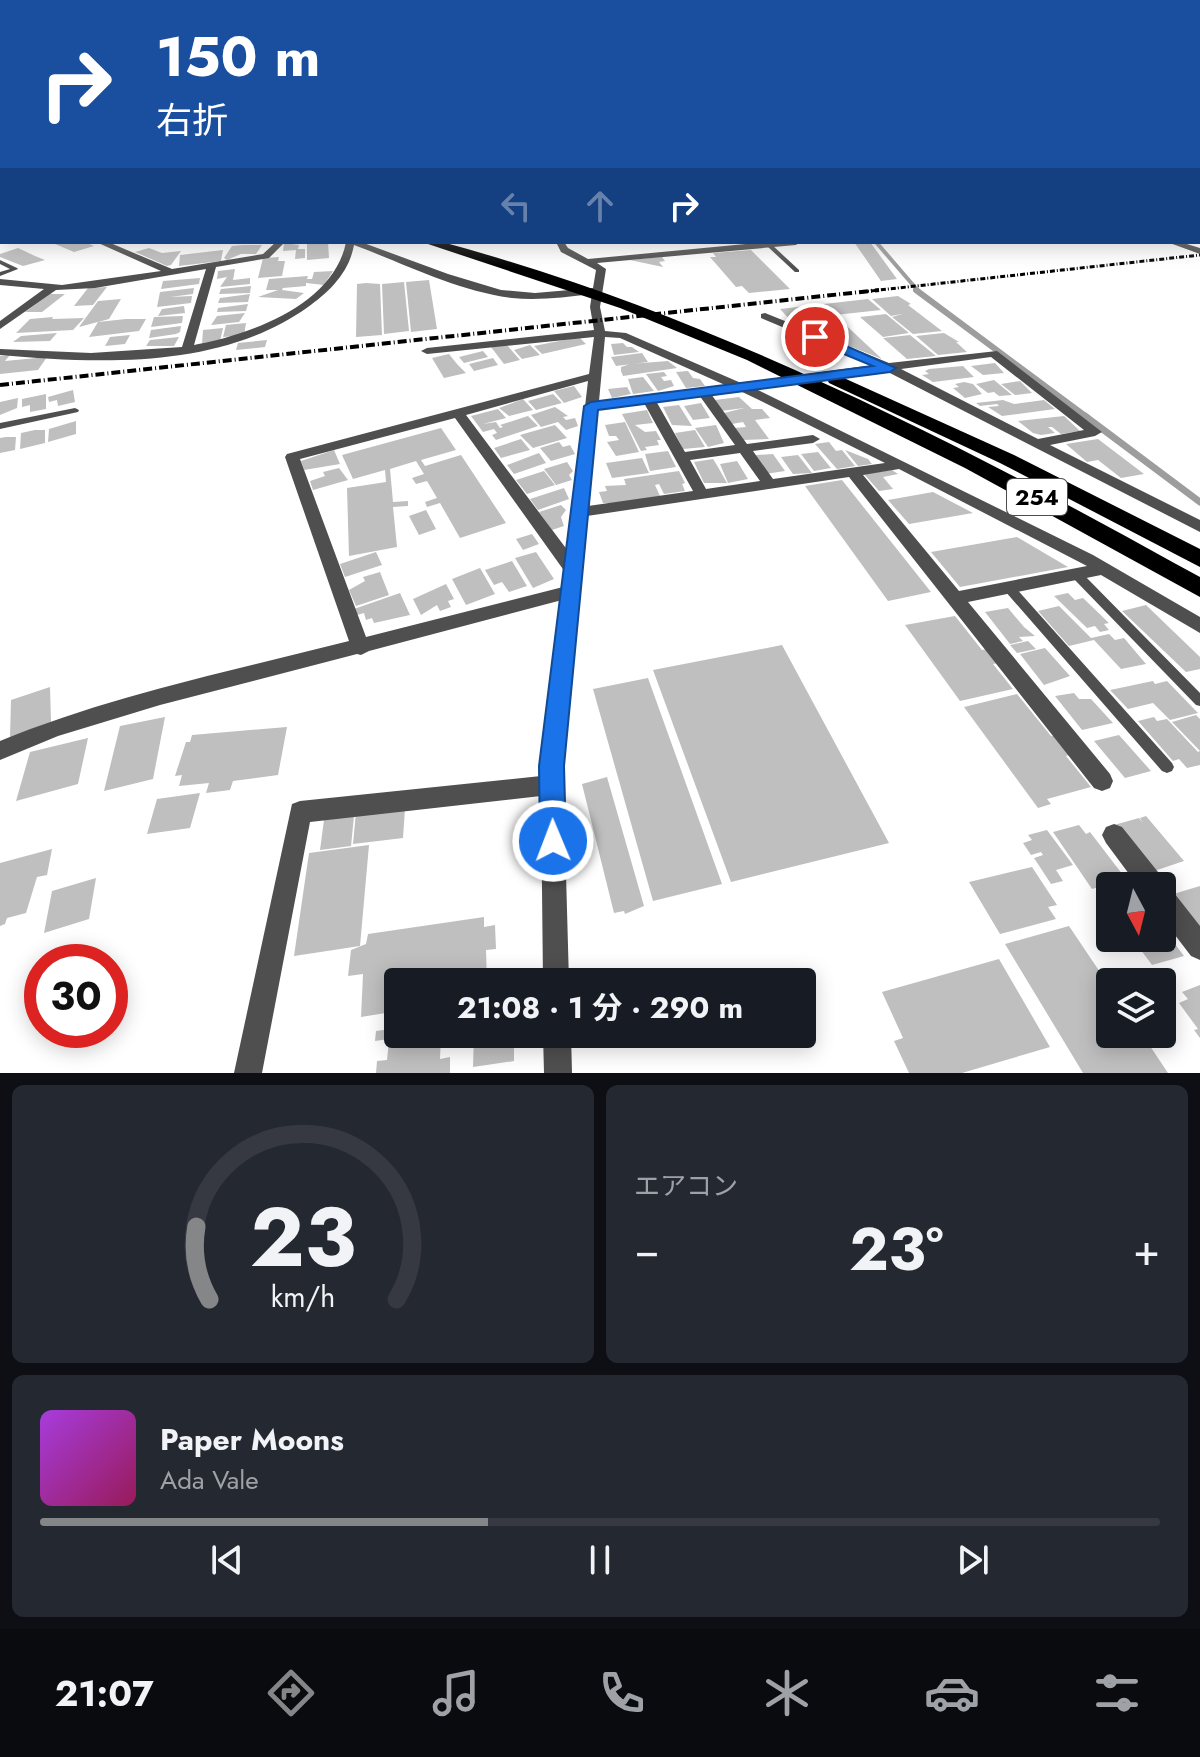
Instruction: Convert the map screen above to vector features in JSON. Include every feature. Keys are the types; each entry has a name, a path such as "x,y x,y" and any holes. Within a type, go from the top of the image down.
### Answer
{"highway":[{"name":"254","path":"436,244 556,275"},
{"name":"254","path":"472,244 674,321 1007,459 1200,559"},
{"name":"254","path":"880,407 1200,588"}],"street":[{"path":"109,244 171,272"},
{"path":"0,282 54,287 95,285 266,256 279,244"},
{"path":"0,352 77,355 187,348 244,338 287,318 329,286 347,263 351,244"},
{"path":"357,244 453,279 503,293 536,296 600,290"},
{"path":"556,968 552,785 572,569 600,333 595,307 601,269 564,250 561,244"},
{"path":"652,244 660,255"},
{"path":"590,261 778,244"},
{"path":"1177,244 1200,251"},
{"path":"187,348 212,265"},
{"path":"0,326 54,287"},
{"path":"765,316 890,368 1200,527"},
{"path":"427,351 600,333 622,335 741,387 900,465 1103,569 1200,626"},
{"path":"591,406 993,353 1095,432 1037,443"},
{"path":"361,648 292,457 595,376"},
{"path":"703,392 770,485"},
{"path":"649,400 702,494"},
{"path":"458,413 572,569"},
{"path":"680,457 813,439"},
{"path":"579,512 900,465"},
{"path":"853,472 1102,781"},
{"path":"953,599 1103,569"},
{"path":"0,751 54,728 160,697 570,592"},
{"path":"248,1073 300,812 552,785"},
{"path":"1114,835 1142,872"},
{"path":"1176,916 1200,947"},
{"path":"557,1048 558,1073"}],"lane":[{"path":"769,245 797,271"},
{"path":"0,262 15,269 0,274"},
{"path":"0,426 75,410"},
{"path":"1076,574 1200,701"},
{"path":"1009,588 1167,767"}],"building":[{"path":"55,244 94,246 74,252"},
{"path":"284,244 299,245 298,249 305,249 305,258 295,259 296,250 283,251"},
{"path":"307,244 328,244 329,258 307,260"},
{"path":"855,244 871,244 897,279 881,281"},
{"path":"262,245 256,254 224,258 232,246"},
{"path":"18,248 45,260 23,266 0,257 0,254"},
{"path":"149,248 162,253 181,251 167,266 135,252"},
{"path":"223,250 221,261 179,266 180,255"},
{"path":"751,250 790,289 749,293 742,286 736,287 710,257 716,257 713,253"},
{"path":"279,257 278,261 285,261 282,276 258,278 263,258"},
{"path":"662,257 665,261 659,262 663,267 630,260"},
{"path":"235,269 233,280 250,278 250,284 220,287 227,277 217,279 218,271"},
{"path":"333,271 324,285 306,283 306,286 283,288 304,293 296,299 258,297 278,290 266,290 269,279 308,276 307,279 312,279 314,272"},
{"path":"200,278 199,284 161,289 163,281"},
{"path":"429,280 437,329 411,332 406,282"},
{"path":"404,282 409,331 384,334 382,284"},
{"path":"357,284 380,284 382,335 356,337"},
{"path":"251,286 250,293 219,294 221,289"},
{"path":"107,287 93,305 74,306 88,288"},
{"path":"194,288 193,294 170,297 192,296 191,303 157,307 160,292"},
{"path":"50,294 65,294 42,312 25,312"},
{"path":"250,294 248,302 218,303 220,298"},
{"path":"898,296 942,331 913,334 892,317 902,314 891,316 872,299"},
{"path":"121,299 109,319 79,327 98,301"},
{"path":"868,299 881,310 835,315 882,359 844,344 835,336 826,337 792,322 780,309"},
{"path":"248,304 246,311 217,312 218,308"},
{"path":"184,306 185,313 158,316 162,309"},
{"path":"245,313 239,322 211,325 217,316"},
{"path":"886,314 909,333 883,337 860,317"},
{"path":"183,316 182,323 151,327 154,317"},
{"path":"84,318 73,330 16,333 30,319"},
{"path":"146,319 139,331 89,337 98,322"},
{"path":"246,323 244,335 223,337 226,325"},
{"path":"181,326 176,334 149,338 151,330"},
{"path":"223,328 220,341 202,343 203,330"},
{"path":"57,333 50,341 13,342 21,336"},
{"path":"944,333 959,342 956,342 967,352 938,355 916,336"},
{"path":"130,335 125,344 105,346 110,337"},
{"path":"910,335 936,356 907,359 883,338"},
{"path":"179,337 174,346 146,346 150,340"},
{"path":"579,337 586,344 542,354 534,346"},
{"path":"267,340 265,347 236,350 238,343"},
{"path":"623,343 639,352 614,355 611,344"},
{"path":"507,345 520,360 504,364 491,347"},
{"path":"530,345 540,355 522,359 514,350"},
{"path":"483,351 488,357 464,363 459,357"},
{"path":"642,353 648,362 616,366 611,357"},
{"path":"449,354 466,373 444,378 432,358"},
{"path":"10,355 5,361 47,357 38,370 0,374 0,356"},
{"path":"493,358 498,365 474,371 469,364"},
{"path":"668,361 677,368 623,376 621,371 621,367 630,364"},
{"path":"995,363 1004,373 983,375 971,366"},
{"path":"963,366 974,377 933,382 922,375 929,374 925,371 929,369"},
{"path":"688,371 705,386 686,388 676,372"},
{"path":"664,372 667,376 661,377 664,381 671,380 674,386 658,391 646,374"},
{"path":"643,377 654,391 633,394 628,379"},
{"path":"994,380 1012,395 988,393 976,384"},
{"path":"1020,381 1032,393 1015,395 1001,384"},
{"path":"955,384 973,384 982,394 965,398 953,388 959,387"},
{"path":"574,386 582,397 564,403 554,391"},
{"path":"627,387 631,394 612,398 608,389"},
{"path":"73,390 75,402 58,406 57,400 49,402 48,397"},
{"path":"46,394 46,409 30,412 30,405 22,407 22,399"},
{"path":"553,394 562,403 536,410 528,401"},
{"path":"739,397 752,409 762,409 770,418 755,420 769,439 743,440 734,428 746,427 743,422 732,424 724,413 744,408 721,411 715,400"},
{"path":"18,398 17,408 0,415 0,402"},
{"path":"523,399 533,410 509,416 499,408"},
{"path":"1003,400 1014,404 1044,400 1055,409 1002,416 988,407 999,406 997,404 980,406 976,403"},
{"path":"701,403 710,418 693,420 684,406"},
{"path":"679,405 692,426 672,425 663,407"},
{"path":"555,407 568,416 563,417 566,420 575,418 578,426 566,430 558,422 541,427 531,415"},
{"path":"498,409 506,418 483,424 496,422 500,428 503,427 500,425 528,416 538,426 496,440 492,435 497,433 494,429 483,432 471,416"},
{"path":"647,410 653,423 635,425 645,432 656,431 661,440 657,440 659,445 645,447 647,450 641,451 622,414"},
{"path":"1064,416 1080,431 1061,434 1048,427 1055,433 1041,435 1033,433 1018,421"},
{"path":"76,421 76,434 48,442 49,429"},
{"path":"625,422 639,452 616,456 607,442 619,440 616,436 609,436 605,425"},
{"path":"555,425 567,438 533,448 520,435"},
{"path":"716,425 724,443 708,447 695,428"},
{"path":"441,428 456,450 421,460 425,466 461,455 506,523 460,538 440,503 427,507 425,502 437,498 427,481 416,484 412,478 424,474 416,461 390,469 393,502 408,501 408,506 393,507 397,547 349,556 347,488 386,482 385,470 353,479 342,455"},
{"path":"45,430 45,443 20,449 21,433"},
{"path":"695,430 705,447 683,449 675,433"},
{"path":"16,437 15,450 0,453 0,438"},
{"path":"521,439 530,450 501,458 494,448"},
{"path":"1098,439 1144,474 1121,478 1098,460 1087,462 1066,444"},
{"path":"559,442 563,447 570,445 575,454 551,461 540,448"},
{"path":"829,442 836,451 842,450 855,466 837,469 815,444"},
{"path":"334,450 340,464 304,470 301,461"},
{"path":"845,450 868,459 872,464 858,466"},
{"path":"668,451 676,467 650,471 645,454"},
{"path":"818,452 831,468 814,471 801,454"},
{"path":"539,453 546,463 514,474 507,465"},
{"path":"773,454 785,471 765,474 756,455"},
{"path":"798,455 812,473 793,474 781,457"},
{"path":"642,458 649,473 612,478 606,463"},
{"path":"713,459 727,483 704,483 694,462"},
{"path":"737,461 748,479 728,483 720,464"},
{"path":"567,462 573,471 569,475 572,480 556,485 544,469"},
{"path":"339,468 348,480 313,490 310,481 325,476 323,472"},
{"path":"892,470 898,474 883,477 893,489 879,491 864,474"},
{"path":"544,471 555,485 527,494 516,480"},
{"path":"679,471 685,491 664,494 659,484 655,485 660,496 617,503 603,503 599,492 607,491 605,486 626,485 624,479"},
{"path":"842,480 931,592 888,601 805,486"},
{"path":"564,488 569,499 538,510 530,499"},
{"path":"933,492 973,513 909,524 888,500"},
{"path":"561,505 566,510 561,517 564,526 552,530 539,512"},
{"path":"426,510 436,529 419,535 409,516"},
{"path":"532,534 539,544 523,550 516,539"},
{"path":"1017,537 1068,567 960,587 931,552"},
{"path":"376,552 382,565 345,577 340,564"},
{"path":"536,552 554,579 533,588 515,558"},
{"path":"512,561 527,586 509,592 502,582 494,585 485,570"},
{"path":"480,568 495,594 466,605 452,579"},
{"path":"380,572 389,595 356,606 349,590 365,581 363,577"},
{"path":"446,584 454,599 448,601 451,607 440,611 437,605 421,615 413,599"},
{"path":"400,593 410,615 374,623 372,618 366,620 364,613 357,615 354,609"},
{"path":"1068,593 1075,600 1083,598 1109,623 1104,624 1109,630 1100,632 1095,626 1087,628 1054,596"},
{"path":"1146,605 1200,657 1200,669 1186,672 1122,611"},
{"path":"1059,606 1091,638 1109,634 1115,640 1124,638 1146,664 1121,669 1094,640 1069,646 1038,611"},
{"path":"1008,608 1035,636 1019,637 1023,641 1010,644 985,612"},
{"path":"955,616 982,650 987,649 999,663 993,664 1013,689 960,701 905,625"},
{"path":"1028,641 1036,649 1017,653 1010,645"},
{"path":"782,645 889,843 731,882 653,670"},
{"path":"1045,648 1070,676 1044,685 1020,654"},
{"path":"648,678 722,884 653,901 593,689"},
{"path":"1153,681 1155,684 1167,681 1198,713 1170,720 1153,703 1128,709 1110,690"},
{"path":"50,687 51,722 10,737 11,700"},
{"path":"1074,693 1079,699 1091,699 1113,723 1082,730 1055,696"},
{"path":"1017,694 1051,736 1057,735 1072,754 1066,756 1091,787 1047,799 1051,804 1038,808 964,707"},
{"path":"1196,715 1200,719 1200,751 1172,722"},
{"path":"165,717 153,779 104,791 120,726"},
{"path":"1154,717 1157,721 1167,719 1200,751 1200,765 1187,768 1179,759 1173,761 1138,721"},
{"path":"287,727 278,775 233,781 230,790 206,793 209,783 179,786 182,775 175,776 186,742 190,742 192,735"},
{"path":"1119,735 1151,771 1125,778 1094,741"},
{"path":"88,738 78,784 16,801 30,752"},
{"path":"607,777 644,906 625,914 624,911 614,913 582,784"},
{"path":"200,793 190,828 147,834 157,799"},
{"path":"405,809 403,838 353,844 356,812"},
{"path":"354,816 351,846 320,850 324,820"},
{"path":"1146,816 1184,861 1154,871 1114,825 1139,818 1143,823 1140,818"},
{"path":"1079,825 1086,834 1090,832 1121,872 1096,872 1096,888 1092,889 1053,832"},
{"path":"1047,830 1073,865 1056,870 1063,881 1051,884 1034,858 1043,855 1041,852 1031,855 1023,843 1032,840 1028,835"},
{"path":"369,845 360,946 294,956 309,853"},
{"path":"52,849 47,875 37,877 26,913 7,918 5,924 0,926 0,863"},
{"path":"1032,867 1057,905 1048,907 1056,919 1000,934 969,882"},
{"path":"96,878 89,919 44,933 52,891"},
{"path":"1200,886 1200,932 1176,902 1176,893"},
{"path":"484,917 484,927 495,925 496,949 486,950 487,968 384,968 384,1013 361,1017 363,974 348,976 351,950 366,944 368,934"},
{"path":"1069,926 1097,968 1096,1048 1151,1048 1168,1073 1083,1073 1005,944"},
{"path":"1176,945 1184,956 1152,965 1142,952 1176,952"},
{"path":"999,959 1050,1047 962,1073 909,1073 894,1041 903,1038 882,992"},
{"path":"1200,985 1200,1038 1194,1030 1198,1029 1179,1003 1188,999 1182,992"},
{"path":"384,1030 384,1040 375,1041 376,1031"},
{"path":"388,1048 440,1048 440,1059 450,1057 450,1073 376,1073 377,1061 387,1060"},
{"path":"474,1048 514,1048 514,1061 473,1067"}],"waterway":[{"path":"878,244 919,292"},
{"path":"916,290 1088,418"},
{"path":"1085,416 1200,502"}],"railway":[{"path":"861,292 1200,255"},
{"path":"0,385 879,290"}],"route":[{"path":"553,841 552,766 591,406 890,368 815,337"}]}
